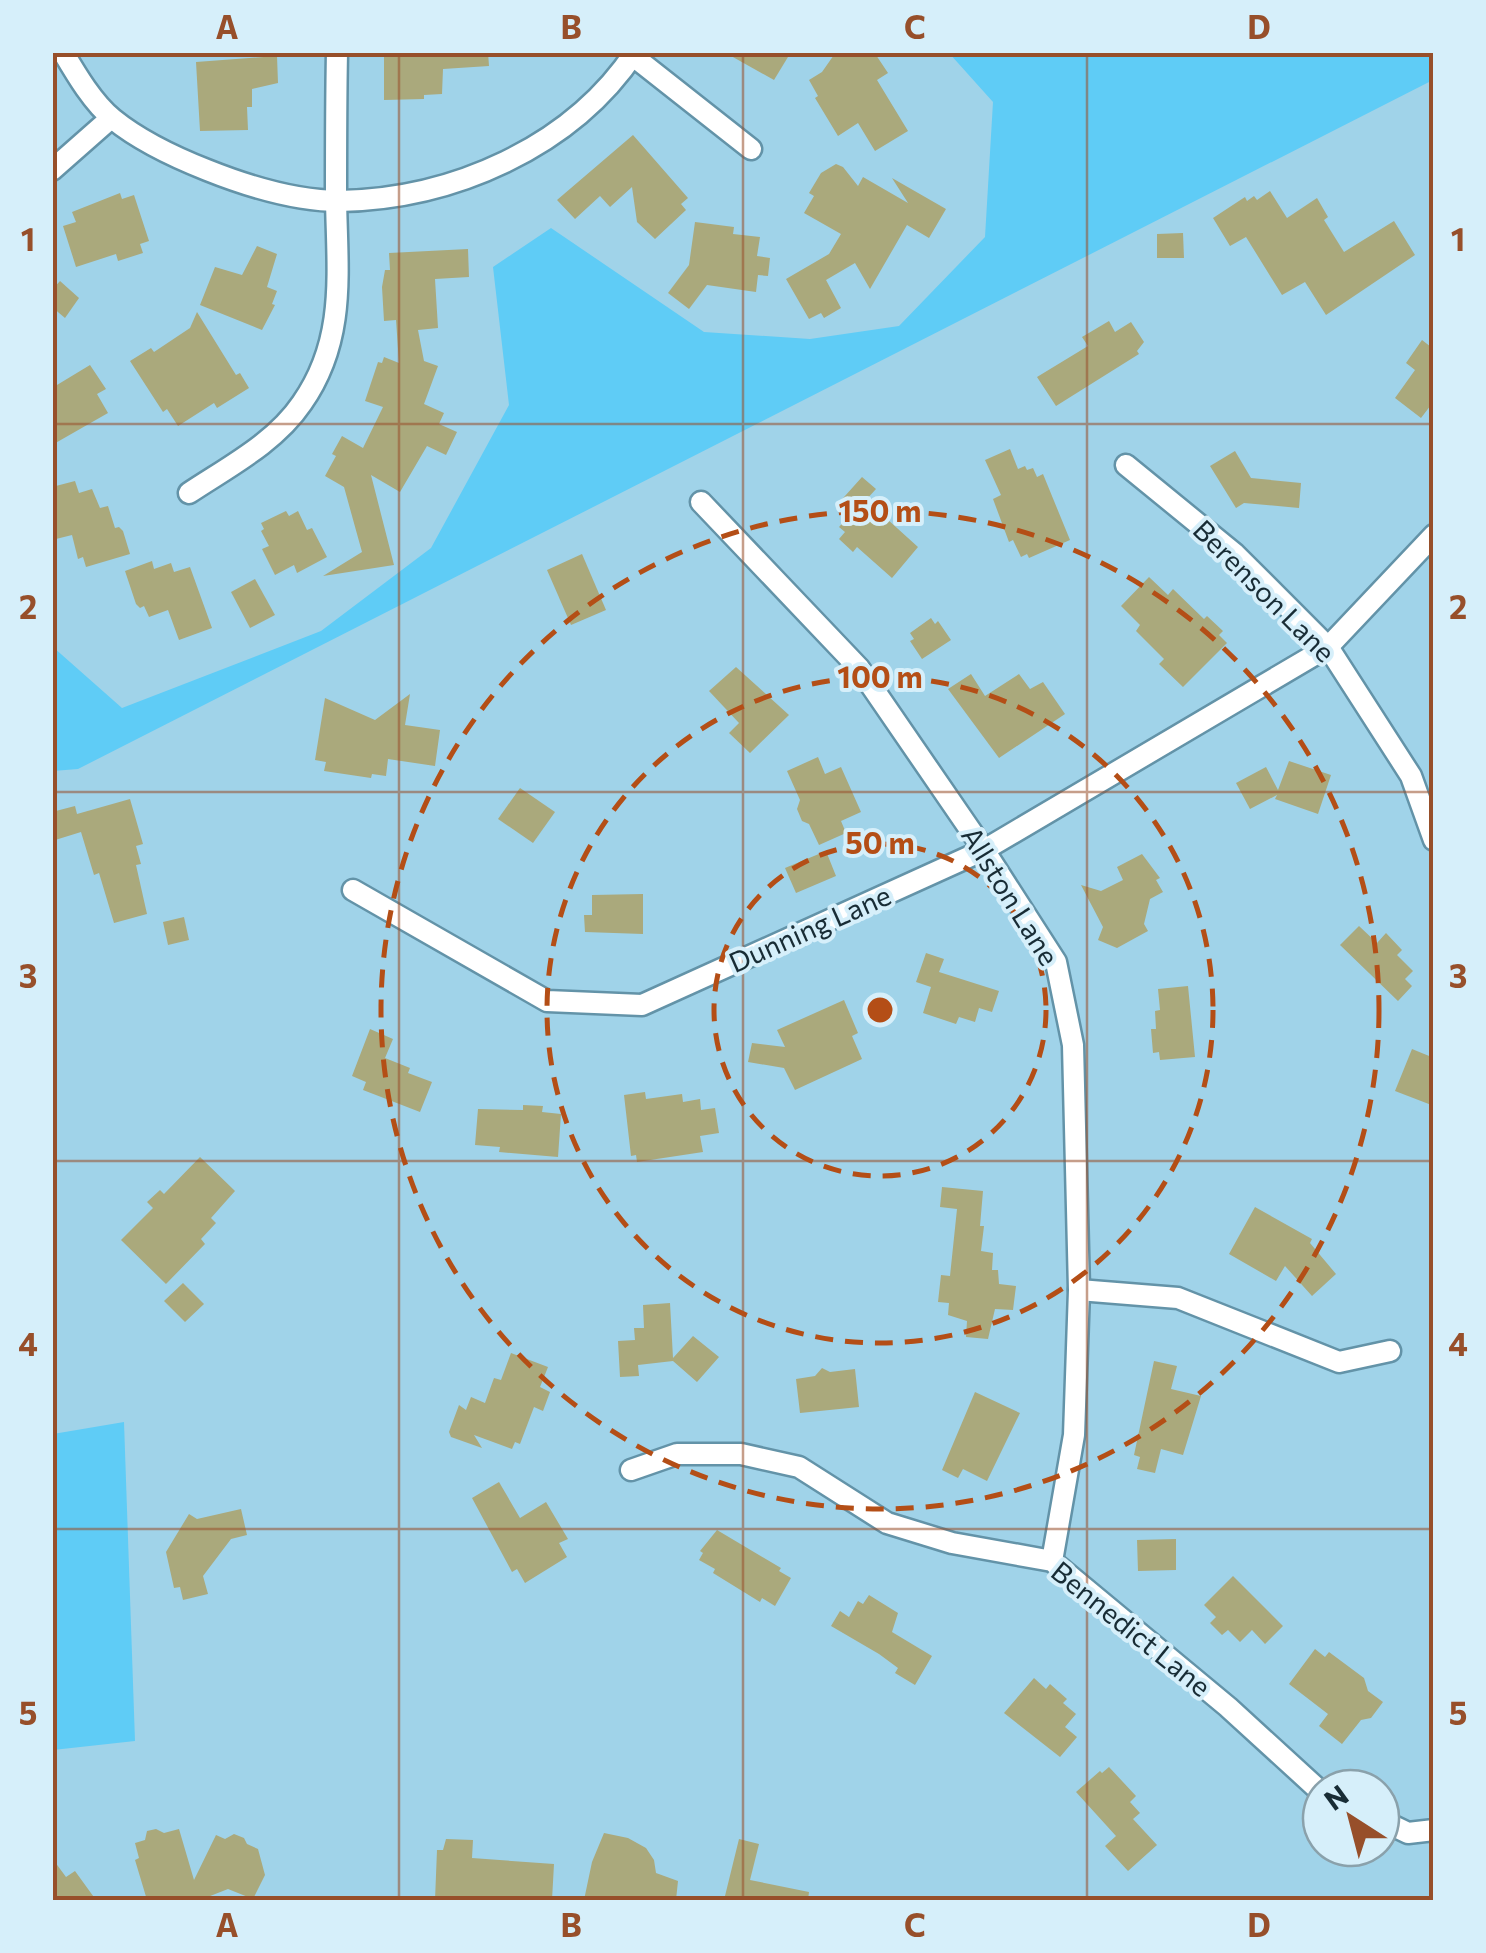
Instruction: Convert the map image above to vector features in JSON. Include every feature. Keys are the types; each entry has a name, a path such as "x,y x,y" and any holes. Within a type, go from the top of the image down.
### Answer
{"street":[{"path":"62,52 110,118 184,161 232,180 284,194 336,201 424,192 484,172 556,131 590,104 634,54 751,149"},
{"path":"190,493 275,434 301,405 319,375 334,336 338,308 337,52"},
{"path":"52,170 110,118"},
{"name":"Berenson Lane","path":"1126,465 1234,554 1328,646 1412,776 1434,840"},
{"name":"Allston Lane","path":"701,502 858,668 1056,962 1072,1045 1080,1290 1074,1435 1052,1561"},
{"name":"Dunning Lane","path":"353,890 547,1001 642,1004 984,850 1328,646 1434,536"},
{"path":"1080,1290 1178,1298 1339,1362 1390,1351"},
{"name":"Bennedict Lane","path":"631,1470 677,1454 740,1454 799,1466 887,1523 952,1543 1052,1561 1228,1707 1301,1774"},
{"path":"1401,1829 1434,1830"}],"shaded area":[{"path":"949,53 1433,53 1433,80 78,769 53,771 53,647 122,708 321,631 431,548 509,405 493,267 551,228 704,332 810,339 899,326 985,237 993,102"},
{"path":"124,1422 135,1741 53,1750 53,1434"}],"building":[{"path":"384,52 488,52 489,66 443,69 442,94 424,95 424,99 384,100"},
{"path":"724,52 791,52 774,80"},
{"path":"836,52 874,52 888,73 877,80 908,131 875,151 858,123 838,136 809,80 822,72"},
{"path":"277,56 278,83 252,89 252,107 247,107 248,130 200,131 196,62"},
{"path":"633,135 688,198 681,204 686,210 655,239 637,222 632,187 610,207 600,196 575,219 557,200"},
{"path":"836,164 858,186 863,177 908,203 892,178 946,209 929,238 907,225 870,289 855,263 826,280 841,308 824,318 821,313 809,319 786,279 829,254 841,234 804,213 814,196 809,193 821,173"},
{"path":"1270,191 1287,218 1317,198 1328,217 1324,220 1344,252 1394,221 1415,255 1326,315 1305,282 1282,295 1246,237 1230,246 1213,218 1245,197 1247,201 1254,196 1257,200"},
{"path":"120,193 122,199 134,195 149,241 140,244 143,253 118,261 116,254 76,267 63,226 76,222 72,212"},
{"path":"695,222 734,227 733,234 760,237 757,256 770,258 768,276 758,275 756,292 707,285 689,309 668,293 689,265"},
{"path":"1183,233 1184,258 1157,258 1157,234"},
{"path":"257,246 277,254 267,287 277,291 272,304 275,305 262,330 200,305 215,267 242,275"},
{"path":"468,249 469,277 435,279 438,328 418,330 424,361 438,366 424,404 444,413 439,424 457,432 446,455 427,446 400,492 371,475 394,565 323,576 362,552 344,487 325,476 342,436 363,448 383,407 365,401 378,362 382,363 384,357 399,363 396,320 384,321 382,287 385,270 390,270 389,253"},
{"path":"60,281 79,298 65,318 52,307 52,290"},
{"path":"197,312 236,375 240,373 249,388 217,408 214,403 178,426 167,409 163,412 130,361 151,348 154,352 190,328"},
{"path":"1109,321 1115,332 1131,322 1144,342 1139,354 1056,406 1037,377 1088,346 1082,337"},
{"path":"1422,340 1431,347 1434,343 1434,401 1421,418 1395,398 1415,370 1406,363"},
{"path":"90,365 106,389 97,394 108,413 52,445 52,388"},
{"path":"1010,449 1018,469 1025,466 1027,470 1033,468 1037,477 1043,474 1070,540 1029,558 1027,554 1021,557 1013,540 1009,542 993,499 1001,495 985,460"},
{"path":"1235,451 1251,478 1301,483 1299,508 1244,503 1236,508 1210,466"},
{"path":"862,477 876,489 866,500 918,547 892,578 857,547 853,552 839,539 845,532 839,527 848,517 836,506"},
{"path":"75,481 79,493 92,489 100,508 108,506 115,528 123,531 130,554 86,567 83,557 78,559 72,535 56,539 52,487"},
{"path":"286,511 289,516 298,511 327,557 297,573 294,565 275,575 262,549 269,546 261,523"},
{"path":"582,554 606,610 571,625 547,570"},
{"path":"152,561 154,569 171,563 174,572 190,567 212,628 179,640 168,610 149,617 144,606 136,604 125,571"},
{"path":"1149,577 1168,595 1173,589 1204,619 1207,616 1223,631 1219,635 1227,643 1183,687 1159,664 1164,659 1136,631 1140,625 1121,606"},
{"path":"255,579 275,615 250,628 231,592"},
{"path":"931,618 935,624 938,621 951,640 922,659 910,641 914,639 910,633"},
{"path":"736,667 789,715 750,753 729,733 739,723 709,691"},
{"path":"971,674 985,696 1019,674 1030,689 1043,682 1065,714 999,758 948,689"},
{"path":"410,694 405,725 440,730 435,766 388,759 386,776 372,774 371,778 324,771 326,762 315,760 325,698 375,720"},
{"path":"818,757 825,774 841,767 861,812 841,821 846,833 819,845 809,824 802,821 797,809 800,800 787,771"},
{"path":"1289,761 1331,775 1318,814 1275,799 1277,795 1250,809 1236,783 1266,767 1278,790"},
{"path":"520,788 555,812 533,843 498,819"},
{"path":"130,799 143,844 136,846 141,864 136,865 147,914 114,923 81,832 52,841 52,812 75,806 77,814"},
{"path":"826,851 836,876 796,893 785,868"},
{"path":"1142,854 1160,878 1156,880 1163,892 1150,899 1144,924 1148,931 1117,948 1098,940 1103,927 1081,885 1101,891 1123,880 1117,867"},
{"path":"643,894 643,934 585,932 584,915 592,915 592,895"},
{"path":"184,917 189,940 168,945 163,922"},
{"path":"1359,926 1377,943 1386,933 1402,950 1397,955 1413,971 1405,979 1412,986 1398,1001 1340,945"},
{"path":"926,953 944,959 939,972 999,991 992,1012 979,1008 975,1022 959,1017 956,1024 923,1013 931,987 916,982"},
{"path":"1188,986 1195,1057 1160,1060 1159,1052 1153,1053 1151,1029 1156,1029 1155,1011 1160,1010 1158,989"},
{"path":"844,1000 858,1033 852,1036 862,1059 795,1090 784,1068 748,1062 752,1043 785,1047 777,1030"},
{"path":"370,1029 393,1039 385,1058 432,1082 420,1112 363,1090 366,1082 352,1076"},
{"path":"1412,1049 1434,1058 1434,1106 1395,1091"},
{"path":"645,1092 646,1099 682,1094 683,1102 700,1099 701,1110 715,1108 719,1133 700,1136 703,1152 637,1162 636,1155 631,1156 624,1095"},
{"path":"523,1105 543,1106 542,1112 561,1114 558,1157 499,1152 500,1147 475,1145 478,1109 523,1110"},
{"path":"200,1157 235,1191 211,1218 216,1223 201,1239 205,1244 166,1284 121,1240 153,1208 147,1202 160,1190 164,1194"},
{"path":"942,1187 983,1191 981,1251 993,1253 992,1270 998,1270 999,1284 1016,1286 1013,1310 995,1309 988,1339 966,1337 967,1321 948,1315 949,1303 938,1302 941,1275 950,1276 957,1209 940,1207"},
{"path":"1255,1207 1312,1239 1310,1243 1336,1274 1312,1296 1285,1266 1276,1281 1229,1254"},
{"path":"183,1283 204,1304 185,1322 164,1301"},
{"path":"670,1303 673,1358 693,1336 719,1357 697,1382 673,1361 638,1365 639,1376 620,1377 618,1341 635,1340 634,1328 644,1328 643,1305"},
{"path":"511,1353 548,1367 540,1387 550,1392 543,1411 534,1407 520,1444 515,1442 512,1449 474,1435 482,1448 451,1437 449,1432 459,1405 466,1410 471,1397 485,1403 494,1378 501,1380"},
{"path":"1154,1361 1177,1366 1171,1389 1201,1396 1183,1455 1161,1449 1155,1473 1137,1469 1140,1457 1134,1455"},
{"path":"822,1368 830,1372 855,1369 859,1407 800,1413 796,1379 815,1376"},
{"path":"975,1392 1020,1413 987,1481 963,1469 958,1478 942,1470"},
{"path":"499,1482 520,1518 546,1502 568,1539 559,1543 567,1557 525,1583 517,1569 512,1572 472,1498"},
{"path":"241,1509 247,1535 231,1539 203,1576 208,1594 183,1600 180,1587 174,1588 166,1552 189,1514 197,1519"},
{"path":"717,1530 791,1578 775,1606 762,1598 760,1602 699,1560 703,1553 700,1551"},
{"path":"1176,1539 1176,1570 1138,1571 1137,1540"},
{"path":"1233,1576 1283,1626 1265,1644 1252,1630 1240,1642 1228,1630 1222,1635 1210,1623 1216,1617 1204,1605"},
{"path":"869,1595 898,1613 892,1632 932,1656 915,1685 895,1673 898,1668 879,1654 831,1626 840,1611 849,1617 858,1601 863,1604"},
{"path":"1315,1649 1325,1657 1329,1652 1364,1678 1368,1691 1383,1702 1371,1718 1361,1720 1342,1744 1319,1726 1328,1714 1289,1684"},
{"path":"1034,1678 1046,1689 1050,1684 1067,1699 1063,1703 1076,1714 1065,1727 1077,1737 1060,1757 1004,1713"},
{"path":"1109,1767 1136,1796 1130,1802 1140,1813 1133,1819 1157,1845 1128,1871 1105,1846 1116,1836 1076,1792"},
{"path":"156,1829 164,1833 179,1829 194,1880 216,1835 225,1839 234,1834 244,1838 258,1849 265,1875 253,1899 228,1889 200,1900 147,1900 135,1860 139,1858 135,1843 145,1840 147,1831"},
{"path":"604,1833 628,1838 646,1848 656,1873 678,1881 676,1900 584,1900 592,1862"},
{"path":"446,1839 473,1840 472,1858 554,1864 552,1900 435,1900 437,1850 443,1850"},
{"path":"739,1839 759,1844 750,1880 809,1892 808,1900 724,1900"},
{"path":"52,1858 66,1877 75,1871 96,1900 52,1900"}]}
